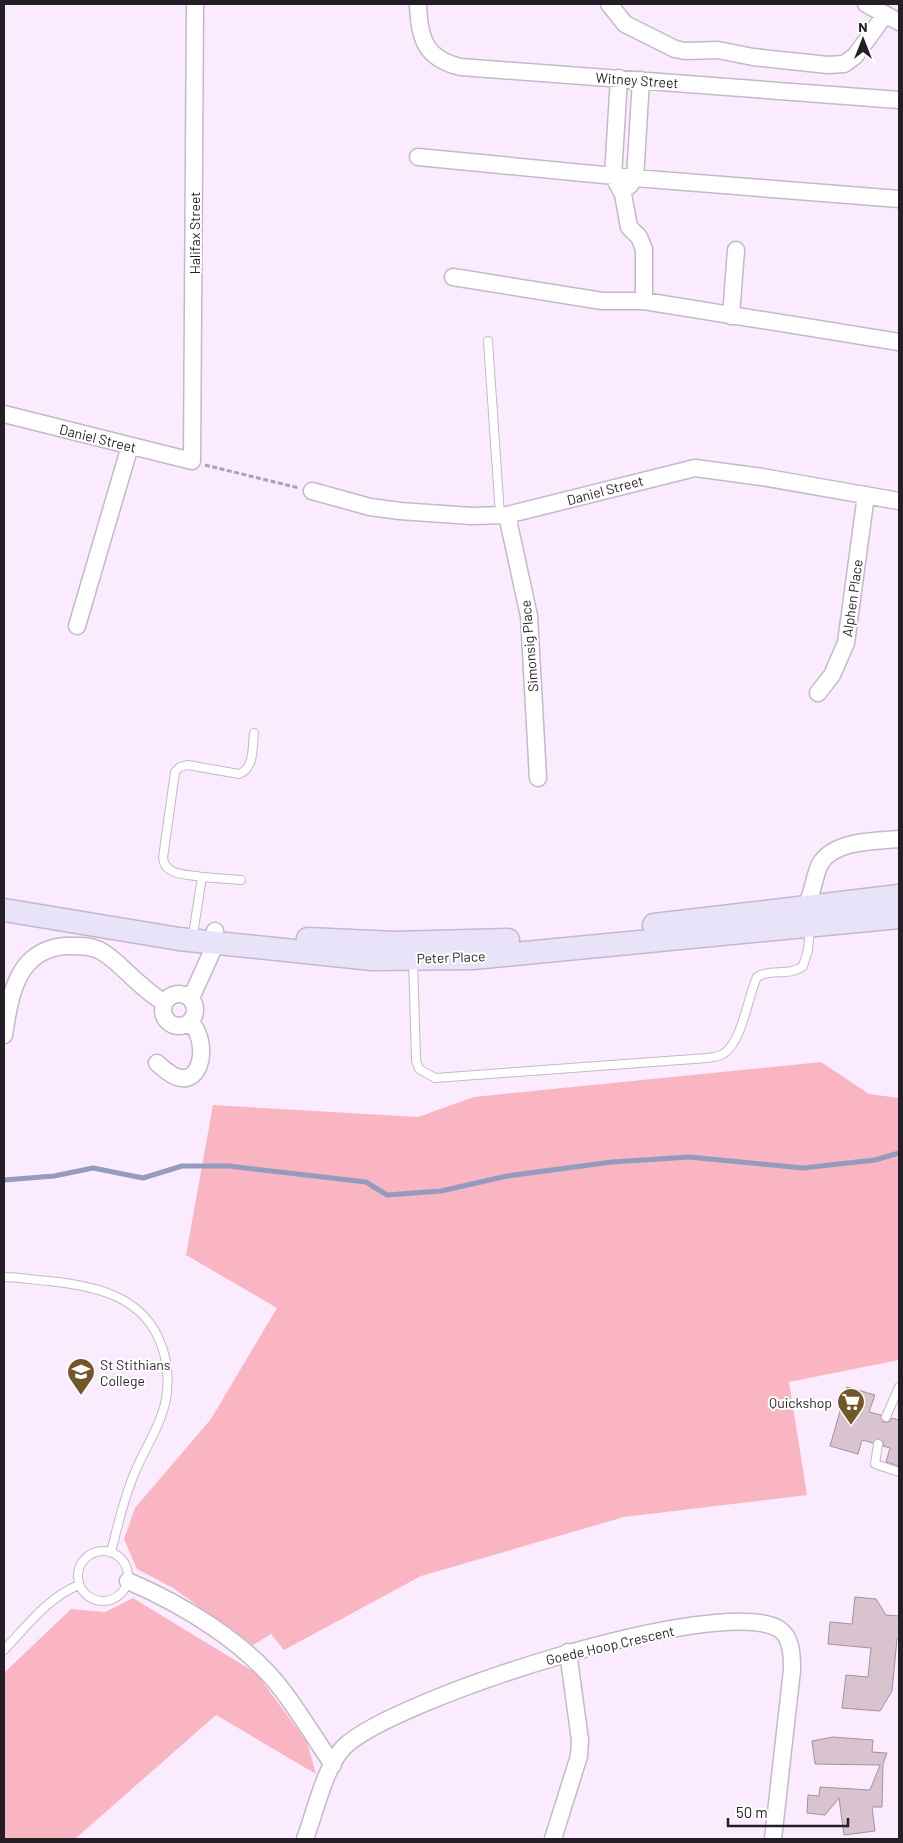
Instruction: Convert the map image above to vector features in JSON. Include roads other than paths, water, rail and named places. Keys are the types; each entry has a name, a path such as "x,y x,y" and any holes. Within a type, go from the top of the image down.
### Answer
{"main road":[{"name":"Peter Place","path":"4,900 272,943 359,959 413,951 474,958 808,916 899,896"},
{"name":"Peter Place","path":"4,910 146,934 208,934"},
{"name":"Peter Place","path":"808,916 899,917"}],"street":[{"name":"Halifax Street","path":"192,462 195,4"},
{"name":"Witney Street","path":"418,4 422,36 432,55 442,62 480,69 899,100"},
{"path":"609,4 625,24 685,51 718,50 754,57 828,65 844,64 856,56 892,19 866,4"},
{"path":"619,78 613,176 623,194 629,227 639,237 644,249 644,301"},
{"path":"623,194 635,178 641,80"},
{"path":"418,157 635,178 899,199"},
{"path":"731,316 736,250"},
{"path":"454,277 602,301 644,301 899,342"},
{"name":"Daniel Street","path":"4,414 192,462"},
{"path":"77,626 130,446"},
{"name":"Daniel Street","path":"312,491 370,507 400,511 504,515 695,468 762,477 899,501"},
{"name":"Alphen Place","path":"818,693 832,675 846,643 866,495"},
{"name":"Simonsig Place","path":"504,515 529,616 538,778"},
{"path":"808,916 821,862 830,854 840,848 864,842 899,838"},
{"path":"191,998 184,994 176,994 169,997 164,1003 164,1016 170,1023 178,1026 190,1022 196,1010 191,998 208,934"},
{"path":"4,1035 7,997 22,969 38,954 59,947 80,945 98,950 117,962 164,1003"},
{"path":"4,975 22,969"},
{"path":"157,1064 176,1077 187,1077 194,1073 200,1061 202,1044 199,1032 190,1022"},
{"path":"128,1581 159,1594 191,1614 237,1645 261,1666 283,1690 333,1764"},
{"name":"Goede Hoop Crescent","path":"305,1839 333,1764 344,1748 378,1724 428,1701 568,1652 711,1622 759,1622 780,1629 787,1637 790,1646 792,1670 773,1839"},
{"path":"552,1839 579,1756 580,1740 568,1652"}],"lane":[{"path":"488,341 504,515"},
{"path":"241,880 168,871 164,866 163,858 175,772 180,767 188,765 239,774 246,771 250,765 254,732"},
{"path":"202,876 208,934"},
{"path":"413,951 416,1060 419,1068 435,1078 707,1058 722,1055 732,1043 749,1008 757,977 767,972 789,972 803,966 808,950 808,916"},
{"path":"4,1277 84,1285 110,1292 127,1300 144,1314 158,1335 167,1360 166,1400 153,1436 128,1491 111,1552"},
{"path":"886,1416 899,1387"},
{"path":"878,1444 875,1464 899,1472"},
{"path":"96,1551 111,1552 120,1557 126,1564 128,1581 120,1595 105,1601 89,1597 79,1584 78,1568 82,1560 96,1551"},
{"path":"4,1650 51,1601 66,1590 79,1584"}],"waterway":[{"path":"4,1180 54,1176 93,1168 143,1178 182,1166 229,1166 366,1182 387,1195 441,1191 507,1176 612,1162 689,1157 803,1168 875,1160 899,1153"}],"place":[{"name":"St Stithians College","path":"81,1396"},
{"name":"Quickshop","path":"851,1426"}]}
